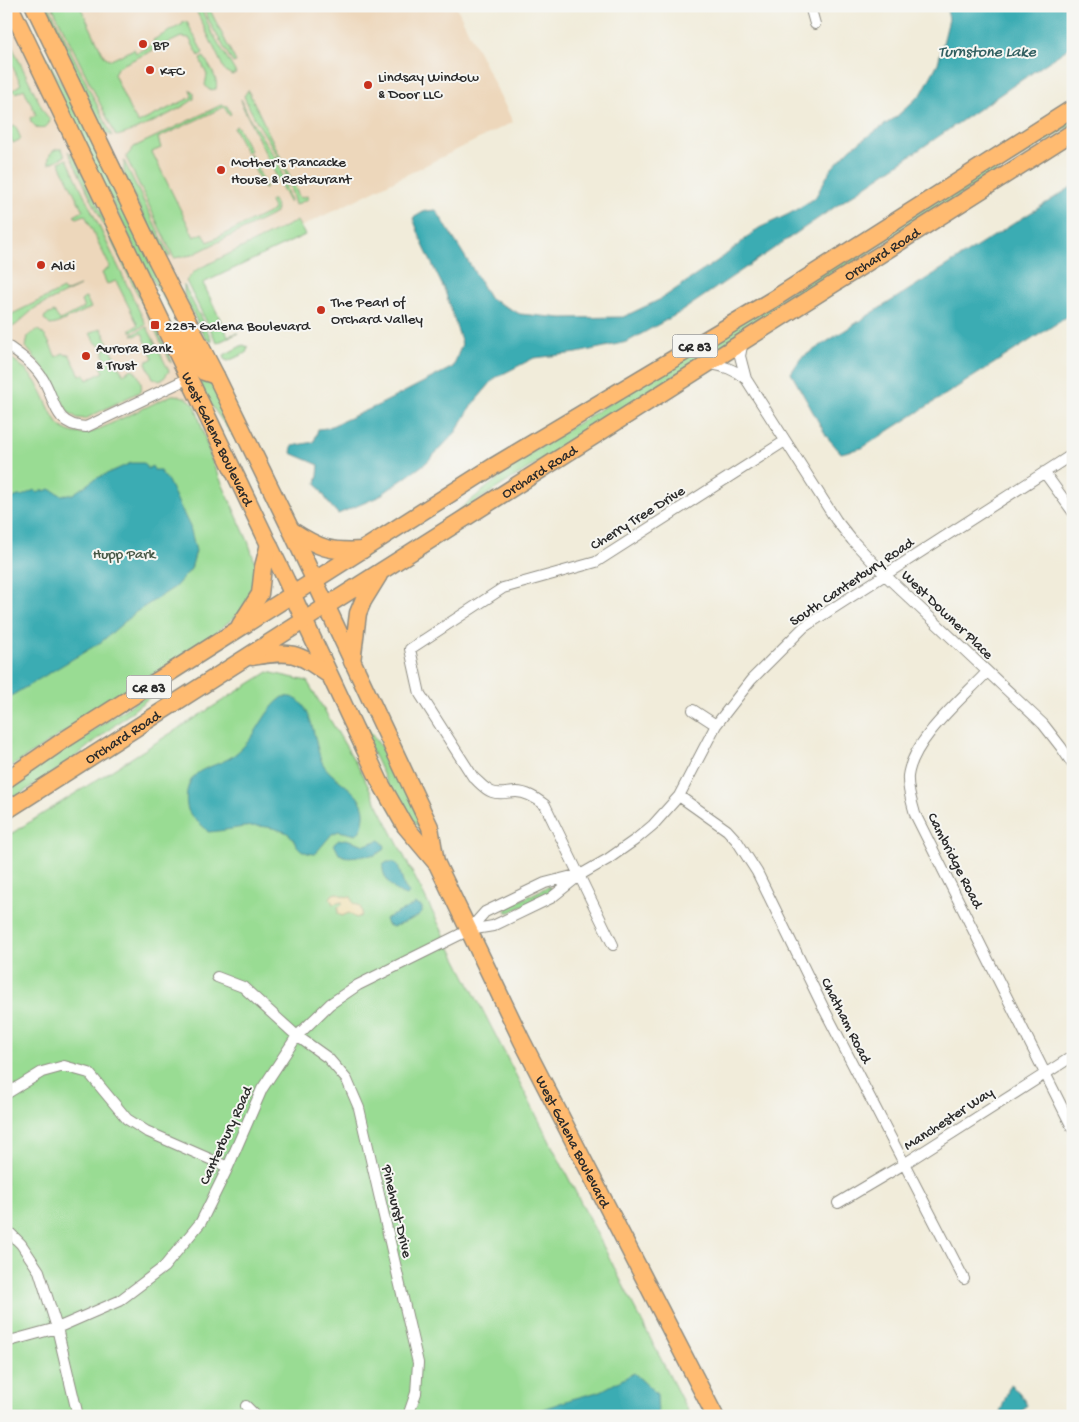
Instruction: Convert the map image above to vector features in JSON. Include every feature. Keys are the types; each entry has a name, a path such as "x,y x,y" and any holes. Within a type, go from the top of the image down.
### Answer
{"main road":[{"name":"West Galena Boulevard","path":"10,6 190,378 215,435 270,544 380,782 405,826 436,864 522,1041 715,1416"},
{"name":"West Galena Boulevard","path":"34,6 327,606 430,827 436,864"},
{"name":"Orchard Road","path":"6,780 61,742 494,466 772,300 1073,108"},
{"name":"Orchard Road","path":"6,811 1073,132"},
{"path":"163,322 182,338 198,366 204,372 216,376"},
{"path":"291,530 323,548 341,552 365,550"},
{"path":"236,631 260,594 263,567 270,544"},
{"path":"352,662 358,613 363,600 381,572"},
{"path":"245,658 287,653 298,655 329,675"}],"street":[{"path":"810,6 815,24"},
{"name":"West Downer Place","path":"743,341 740,356 746,379 836,520 885,575 1043,724 1073,765"},
{"path":"6,345 28,360 41,376 62,418 68,424 78,427 86,427 190,378"},
{"name":"West Downer Place","path":"709,364 724,366 736,371 746,379"},
{"name":"Cherry Tree Drive","path":"612,944 545,805 527,794 491,792 473,777 420,694 410,649 503,588 596,562 785,441"},
{"name":"South Canterbury Road","path":"469,930 493,926 551,898 580,875 608,859 635,840 654,825 679,796 716,725 751,680 804,627 1073,454"},
{"path":"1044,472 1073,512"},
{"name":"Cambridge Road","path":"987,672 935,727 916,751 908,777 909,792 916,814 1073,1129"},
{"path":"693,710 716,725"},
{"name":"Chatham Road","path":"679,796 727,830 748,857 964,1279"},
{"name":"South Canterbury Road","path":"469,930 485,912 545,883 580,875"},
{"name":"Canterbury Road","path":"6,1342 57,1328 119,1301 164,1266 201,1222 228,1167 262,1089 297,1036 330,1004 358,985 469,930"},
{"name":"Pinehurst Drive","path":"217,977 243,988 297,1036 328,1058 347,1080 359,1108 418,1364 416,1393 408,1416"},
{"name":"Manchester Way","path":"838,1203 904,1164 1073,1056"},
{"path":"6,1094 42,1072 64,1066 89,1073 127,1119 146,1131 228,1167"},
{"path":"6,1229 21,1244 39,1271 57,1328 78,1416"},
{"path":"246,1406 256,1416"}],"shaded area":[{"path":"41,6 456,6 513,122 175,289"},
{"path":"6,11 192,401 82,434 66,430 55,421 36,382 19,363 6,355"}],"green space":[{"path":"42,6 49,6 112,136 102,131"},
{"path":"52,6 80,6 104,56 111,60 134,49 136,53 153,45 153,40 183,24 183,22 187,22 203,53 199,56 189,38 181,37 122,65 117,68 114,74 138,123 192,97 190,89 194,93 194,99 179,109 133,131 116,136"},
{"path":"194,6 200,6 211,31 236,73 232,75 225,71"},
{"path":"203,6 208,6 236,62 233,63 210,23"},
{"path":"6,34 44,112 50,120 47,126 43,128 37,128 31,122 30,118 36,115 24,89 16,93 13,90 21,84 6,53"},
{"path":"43,51 81,117 180,319 177,320 138,255 39,53"},
{"path":"204,57 215,77 216,89 209,90 205,85 207,75 200,59"},
{"path":"248,90 300,198 307,196 308,199 295,205 281,163 244,96"},
{"path":"241,99 250,119 278,162 289,202 243,107"},
{"path":"221,105 227,106 231,114 229,115 224,107 158,138 161,148 152,152 194,237 203,233 208,242 274,210 270,202 271,200 273,200 277,208 276,213 192,255 174,258 126,157 134,147"},
{"path":"1073,116 1073,124 445,521 531,452"},
{"path":"14,126 21,139 13,143 7,129"},
{"path":"236,126 250,151 246,152 234,128"},
{"path":"57,149 62,149 65,156 49,164 50,155"},
{"path":"68,151 75,157 171,358 171,363"},
{"path":"250,154 266,186 265,189 249,158 248,155"},
{"path":"67,159 146,325 131,332 131,329 138,325 116,281 107,284 102,273 110,267 85,215 77,218 74,216 83,211 59,162"},
{"path":"124,161 170,257 162,254 124,176"},
{"path":"297,221 305,235 203,283 228,336 238,333 217,343 186,281 198,269"},
{"path":"184,285 212,342 205,338 184,295"},
{"path":"80,286 35,308 16,325 6,330 6,317 63,289 65,292"},
{"path":"86,297 91,308 56,324 50,325 44,319 45,316 54,312 60,320 84,308 81,301"},
{"path":"147,327 169,371 160,381 153,378 146,363 153,358 142,333 135,336 132,335"},
{"path":"101,328 108,342 100,346 94,341 90,333"},
{"path":"37,330 46,337 56,357 63,353 69,354 80,375 84,374 87,380 104,372 101,367 107,363 103,350 110,347 123,374 132,369 138,375 141,382 141,391 85,419 77,418 68,412 48,374 26,347 28,336"},
{"path":"243,345 248,347 246,353 228,361 225,360 224,355"},
{"name":"Hupp Park","path":"6,355 32,377 55,419 69,431 79,433 93,432 172,395 185,397 190,400 195,405 212,461 248,541 257,568 256,590 243,610 208,639 6,770"},
{"path":"196,373 212,382 239,439 236,440 208,401"},
{"path":"268,672 307,681 360,770 690,1416 6,1416 6,837"},
{"path":"154,690 155,693 65,765 6,803 6,788"},
{"path":"360,718 403,777 425,837 388,785 357,719"},
{"path":"550,887 551,891 549,894 510,912 505,910 509,906"}],"sand":[{"path":"337,893 351,897 353,903 360,906 361,916 356,918 349,913 342,916 338,914 338,908 343,904 342,902 333,904 330,898 333,894"}],"water":[{"name":"Turnstone Lake","path":"946,6 1073,6 1073,45 679,313 627,342 577,353 534,358 495,378 472,405 456,432 426,463 378,497 338,514 316,483 319,465 291,453 292,446 314,442 318,429 327,428 379,405 453,367 462,344 445,291 423,245 413,218 425,211 436,210 489,298 520,314 562,318 623,317 661,299 723,257 759,228 789,214 815,198 831,169 851,148 896,117 922,93 938,63 949,19"},
{"path":"1073,186 1073,313 862,448 841,453 827,437 791,373 801,358"},
{"path":"131,463 144,463 148,469 152,466 154,470 159,470 168,481 190,527 196,551 191,569 175,587 136,612 101,642 6,699 6,501 34,490 38,493 43,489 44,491 50,489 61,495 73,494 95,479"},
{"path":"283,697 293,698 301,703 307,711 323,764 328,771 357,796 362,803 364,812 362,827 356,835 339,831 332,834 315,854 302,851 289,834 274,828 255,826 208,832 192,817 188,810 186,798 192,778 201,771 232,757 249,741 271,708"},
{"path":"346,839 365,845 380,840 385,846 384,850 375,855 347,857 339,854 334,844 339,840"},
{"path":"387,862 393,862 398,865 404,886 409,893 407,896 394,889 384,875 383,865"},
{"path":"416,904 422,907 422,913 419,916 393,927 387,925 385,919"},
{"path":"634,1373 657,1394 658,1416 522,1416 601,1391"},
{"path":"1010,1385 1019,1392 1027,1405 1018,1416 999,1416"}],"place":[{"name":"BP","path":"143,44"},
{"name":"KFC","path":"150,70"},
{"name":"Lindsay Window & Door LLC","path":"368,85"},
{"name":"Mother's Pancacke House & Restaurant","path":"221,170"},
{"name":"Aldi","path":"41,265"},
{"name":"The Pearl of Orchard Valley","path":"321,310"},
{"name":"2287 Galena Boulevard","path":"155,325"},
{"name":"Aurora Bank & Trust","path":"86,356"}]}
